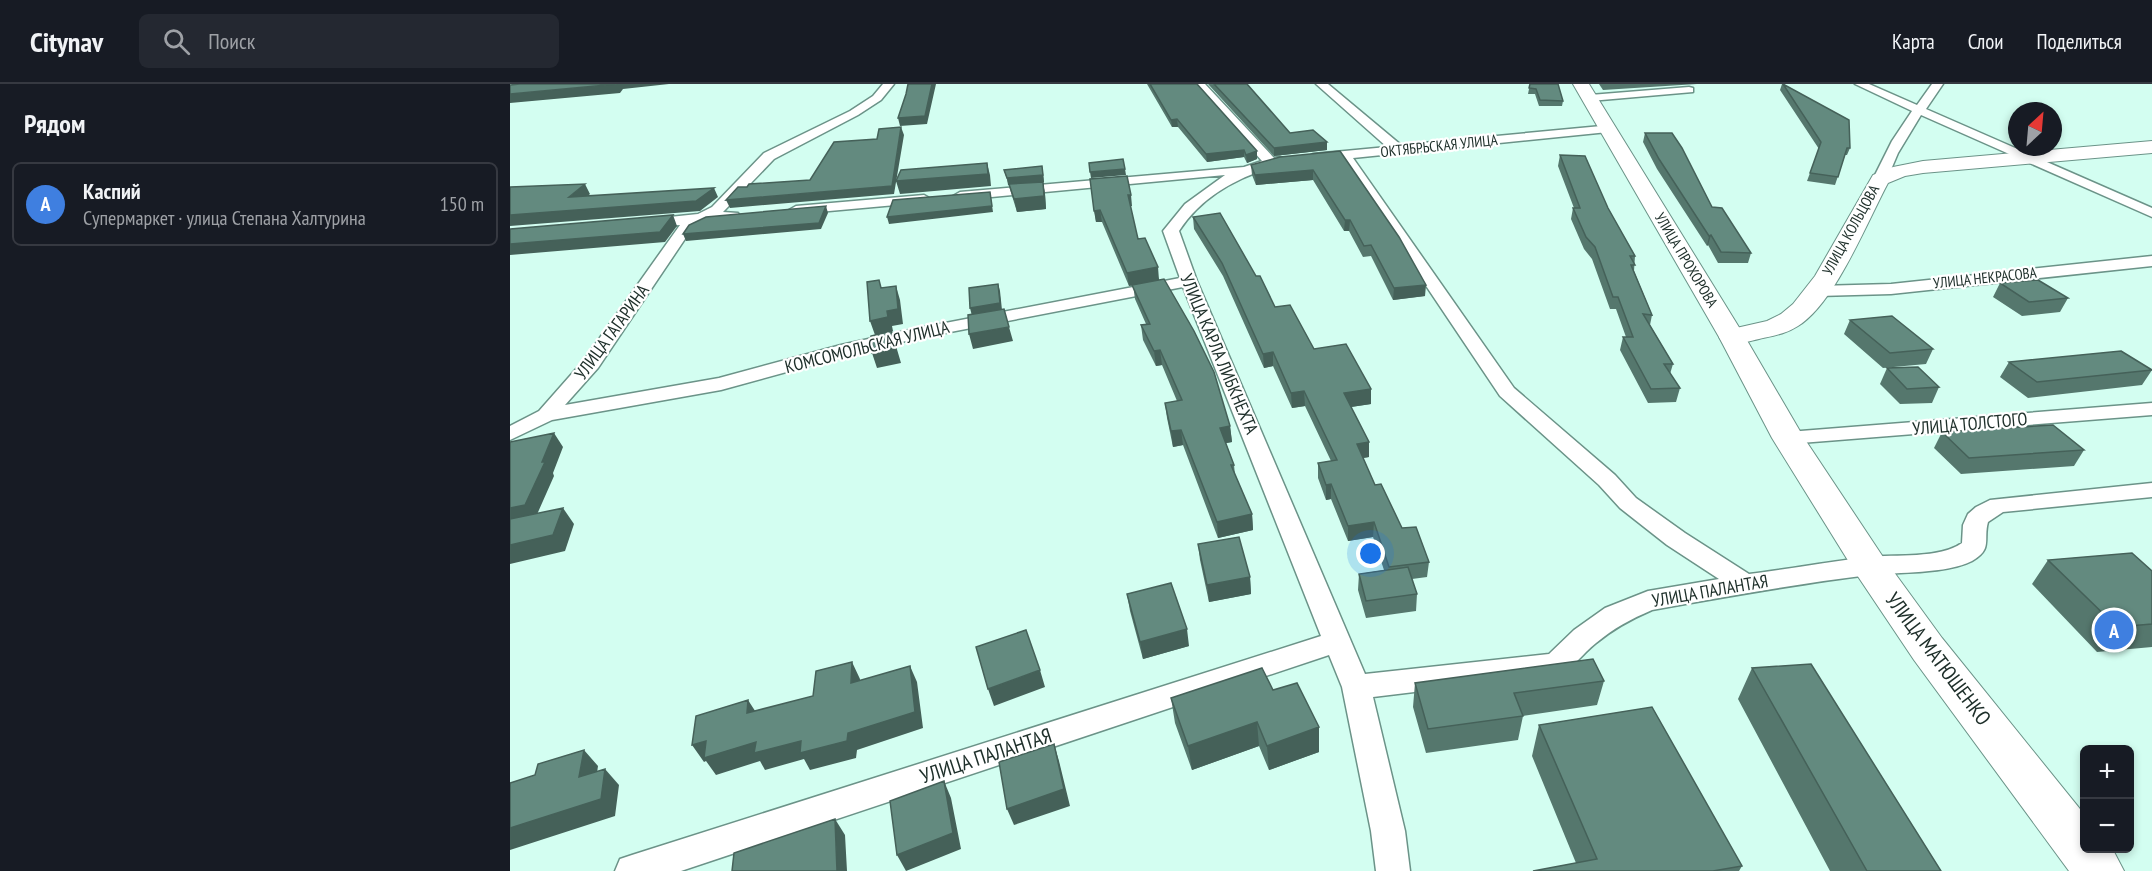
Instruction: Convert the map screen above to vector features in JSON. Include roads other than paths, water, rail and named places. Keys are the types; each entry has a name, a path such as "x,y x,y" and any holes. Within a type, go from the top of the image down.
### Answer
{"main road":[{"name":"УЛИЦА ПРОХОРОВА","path":"1586,91 1732,337 1788,438"},
{"path":"1880,179 1900,171 1923,167 2152,147"},
{"name":"УЛИЦА КОЛЬЦОВА","path":"1732,337 1770,329 1789,320 1805,308 1818,291 1880,179"},
{"name":"УЛИЦА МАТЮШЕНКО","path":"1788,438 1870,566 1928,649 2099,871"}],"street":[{"name":"УЛИЦА ГАГАРИНА","path":"510,434 546,415 591,364 686,227 717,210 769,156 854,113 877,98 889,84"},
{"path":"1199,84 1270,162"},
{"path":"1321,84 1399,150"},
{"path":"1860,84 2032,158 2152,213"},
{"name":"УЛИЦА КОЛЬЦОВА","path":"1880,179 1888,157 1904,128 1938,84"},
{"path":"1586,91 1684,87"},
{"name":"ОКТЯБРЬСКАЯ УЛИЦА","path":"1270,162 1608,128"},
{"path":"1345,155 1507,392 1607,480 1628,503 1676,539 1744,584"},
{"name":"УЛИЦА КАРЛА ЛИБКНЕХТА","path":"1270,162 1244,170 1190,208 1175,222 1171,231 1189,281 1356,687 1388,831 1393,871"},
{"path":"786,211 1244,170"},
{"path":"635,224 750,214"},
{"name":"УЛИЦА НЕКРАСОВА","path":"1818,291 1892,288 2152,261"},
{"name":"КОМСОМОЛЬСКАЯ УЛИЦА","path":"546,415 721,384 848,349 914,334 1189,281"},
{"name":"УЛИЦА ТОЛСТОГО","path":"1788,438 2152,409"},
{"name":"УЛИЦА ПАЛАНТАЯ","path":"1356,687 1556,664 1584,637 1614,615 1648,601 1744,584 1870,566 1937,561 1963,555 1975,546 1973,528 1980,513 1998,505 2152,490"},
{"name":"УЛИЦА ПАЛАНТАЯ","path":"632,871 1339,641"}],"place":[{"name":"Каспий","path":"2114,630"}]}
